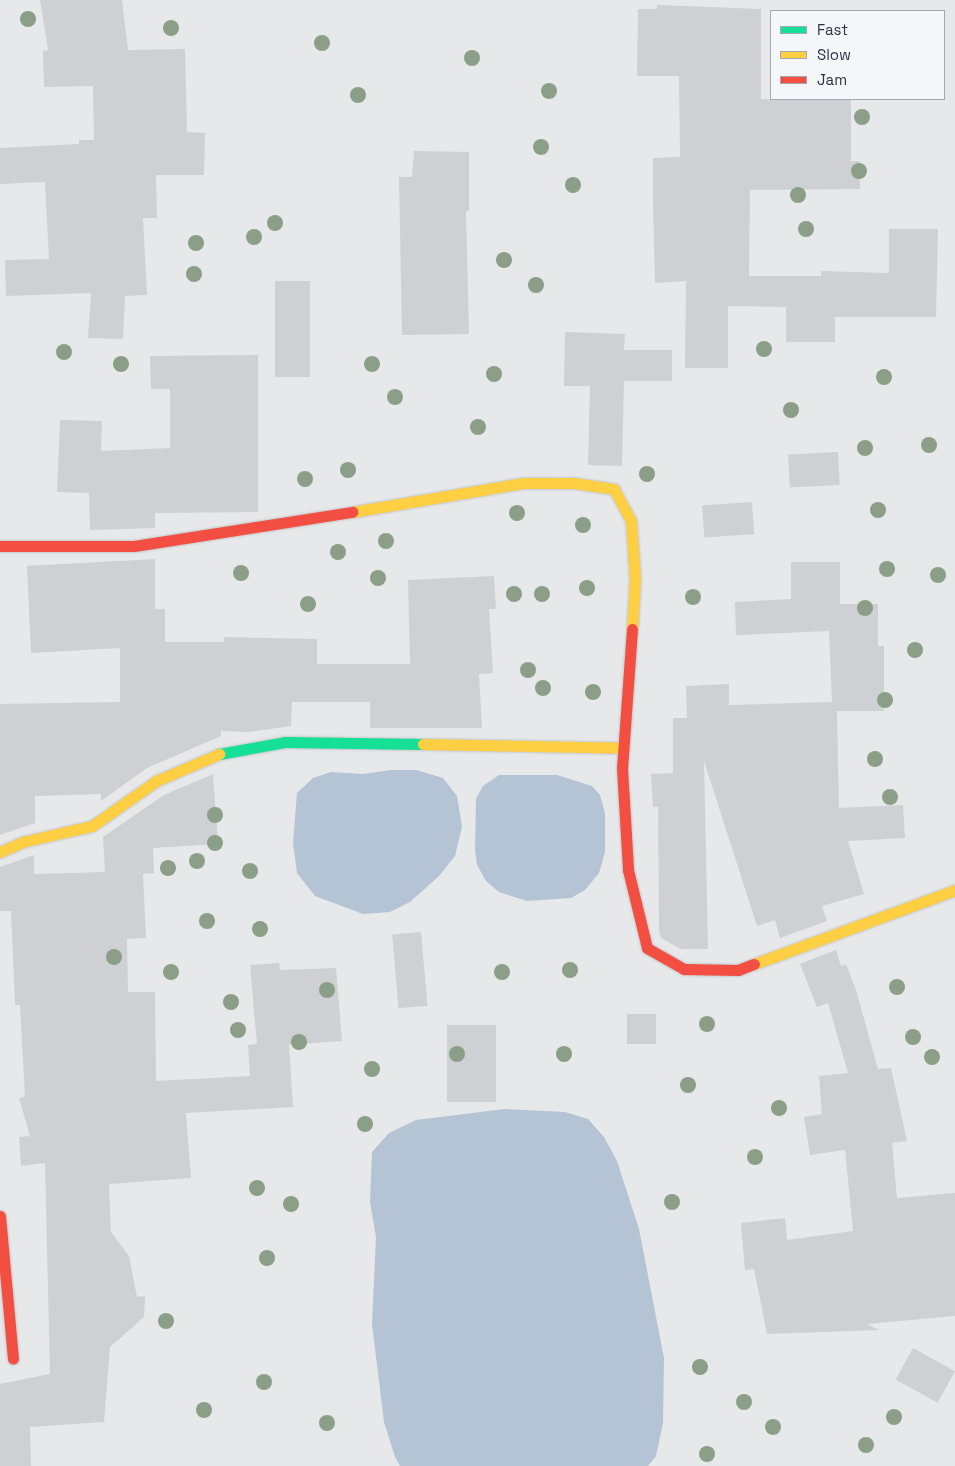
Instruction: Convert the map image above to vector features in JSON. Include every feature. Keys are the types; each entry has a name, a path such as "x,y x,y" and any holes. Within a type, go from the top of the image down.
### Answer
{"street":[{"path":"0,546 134,546 193,539 523,483 574,483 614,489 631,521 635,579 624,748 628,870 647,948 684,969 738,970 955,890"},
{"path":"0,852 22,842 92,826 156,781 226,751 286,742 624,748"},
{"path":"0,1216 13,1358"}],"water":[{"path":"391,770 416,770 443,778 457,796 462,827 455,856 439,876 410,902 390,912 363,914 315,896 297,873 293,843 297,793 313,778 331,772 363,774"},
{"path":"499,775 557,775 592,786 600,795 605,813 605,852 599,873 585,890 571,898 527,901 499,892 486,881 477,865 475,849 476,799 483,786"},
{"path":"505,1109 565,1112 588,1119 604,1137 617,1161 639,1229 664,1358 663,1423 656,1456 648,1466 400,1466 395,1457 384,1422 372,1324 376,1237 370,1202 372,1152 389,1133 416,1120"}],"building":[{"path":"40,0 122,0 128,50 185,49 187,132 205,133 204,175 156,175 157,218 143,218 147,295 125,296 123,339 88,338 91,293 6,296 5,260 49,259 45,182 0,184 0,148 79,144 79,140 94,140 93,86 44,87 43,51 48,50"},
{"path":"657,5 761,9 761,99 851,100 851,161 860,161 860,189 750,190 749,276 821,276 821,271 889,273 889,229 938,229 936,317 835,317 835,342 786,342 786,307 728,306 728,368 685,368 686,281 655,283 653,203 653,158 680,157 679,76 637,76 638,9 657,9"},
{"path":"414,151 469,152 469,211 466,211 469,334 402,335 399,177 412,177"},
{"path":"275,281 310,281 310,377 275,377"},
{"path":"565,332 625,334 624,350 672,350 672,381 624,381 622,466 588,465 590,386 564,386"},
{"path":"258,355 258,512 155,513 155,528 90,530 89,493 57,492 60,420 102,421 101,451 170,448 170,389 151,389 150,356"},
{"path":"838,452 840,485 790,488 788,455"},
{"path":"752,502 754,534 704,537 702,505"},
{"path":"155,559 155,609 165,609 165,642 224,642 224,637 317,639 317,664 410,664 408,580 494,576 496,609 489,609 493,673 479,674 482,728 370,728 370,702 292,702 291,726 248,732 221,731 221,736 147,768 101,801 101,794 35,796 35,823 0,835 0,704 120,702 120,648 31,653 27,566"},
{"path":"791,562 840,562 840,604 878,604 878,646 884,646 884,711 837,711 839,808 903,805 905,838 848,841 864,894 822,906 827,921 780,938 775,920 757,926 704,761 708,949 681,949 661,938 659,930 658,807 653,807 651,774 673,773 673,718 687,718 686,686 729,684 729,705 832,702 829,631 736,635 735,602 791,599"},
{"path":"213,774 218,844 153,848 154,873 143,874 146,938 127,939 128,992 155,992 156,1081 250,1076 248,1045 257,1044 250,965 279,963 280,970 336,968 342,1041 289,1045 293,1107 186,1113 191,1178 109,1184 111,1232 129,1256 137,1297 145,1296 144,1317 110,1347 104,1422 30,1427 31,1466 0,1466 0,1384 50,1374 45,1163 21,1166 19,1137 30,1136 19,1098 25,1097 20,1005 15,1005 11,911 0,911 0,867 34,855 34,874 105,872 103,837 164,795"},
{"path":"421,932 427,1006 399,1008 392,935"},
{"path":"836,950 841,966 846,964 856,990 878,1069 891,1068 907,1141 892,1143 897,1198 955,1193 955,1316 867,1324 879,1330 767,1334 754,1269 745,1270 741,1223 785,1218 787,1240 853,1231 845,1150 810,1155 804,1117 822,1114 819,1076 848,1073 828,1003 817,1007 800,964"},
{"path":"627,1014 656,1014 656,1044 627,1044"},
{"path":"447,1025 496,1025 496,1102 447,1102"},
{"path":"913,1348 955,1371 938,1403 896,1379"}],"traffic: fast":[{"path":"219,754 286,742 423,744"}],"traffic: slow":[{"path":"352,512 523,483 574,483 614,489 631,521 635,579 632,629"},
{"path":"423,744 624,748"},
{"path":"0,852 22,842 92,826 156,781 219,754"},
{"path":"754,964 955,890"}],"traffic: jam":[{"path":"0,546 134,546 352,512"},
{"path":"632,629 622,768 628,870 647,948 684,969 738,970 754,964"},
{"path":"0,1216 13,1358"}]}
